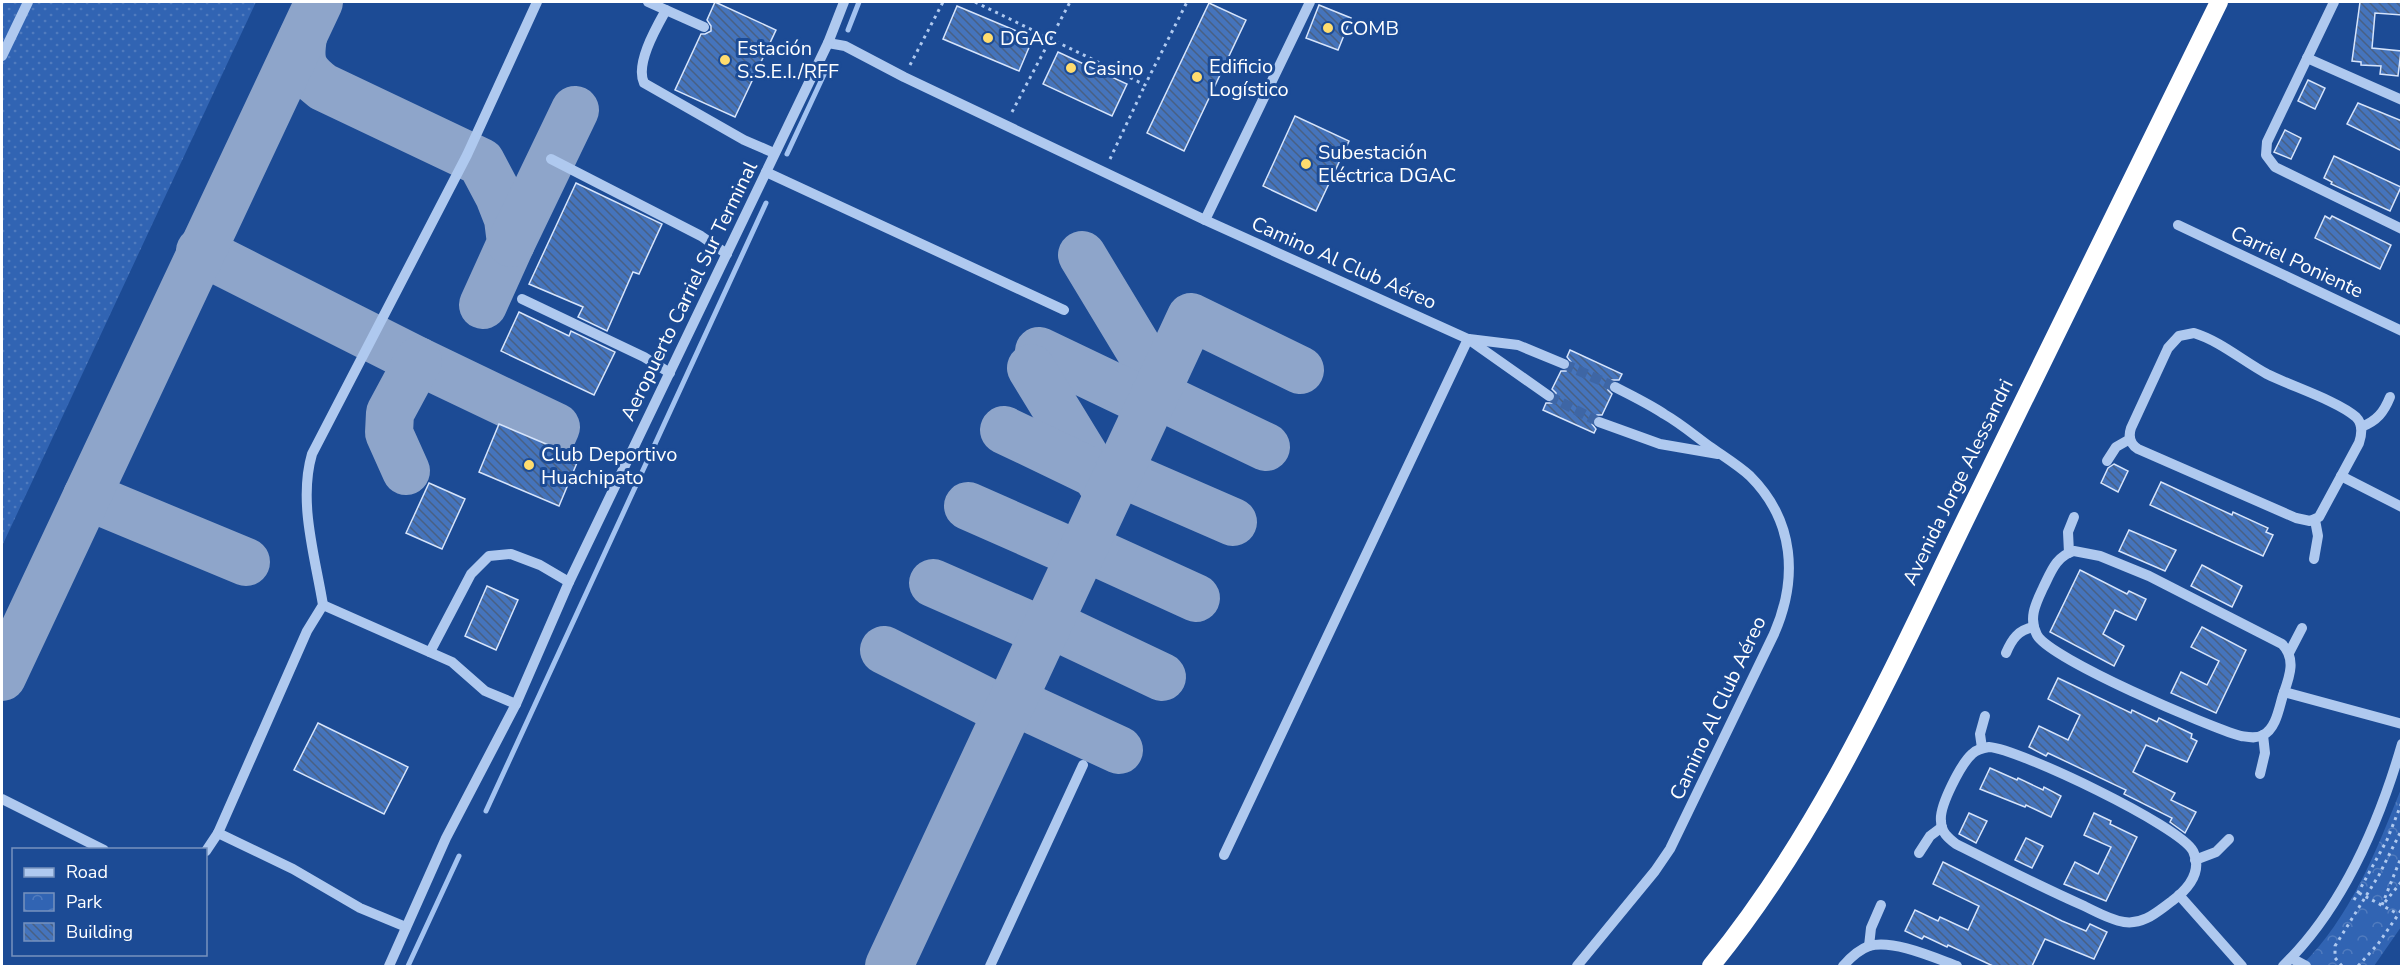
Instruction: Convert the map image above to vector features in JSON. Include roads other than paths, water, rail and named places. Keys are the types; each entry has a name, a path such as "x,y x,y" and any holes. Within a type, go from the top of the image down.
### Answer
{"highway":[{"name":"Avenida Jorge Alessandri","path":"1711,966 1771,886 1832,786 2220,2"}],"street":[{"path":"2,56 27,2"},
{"path":"207,850 218,833 307,631 323,605 306,498 307,472 312,454 467,155 537,2"},
{"path":"648,2 704,27"},
{"name":"Aeropuerto Carriel Sur Terminal","path":"389,966 455,822 516,704 569,582 828,43 844,2"},
{"path":"1205,220 1310,2"},
{"path":"2334,2 2267,142 2268,160 2275,167 2402,230"},
{"path":"666,10 653,35 640,71 644,83 744,140 774,153"},
{"name":"Camino Al Club Aéreo","path":"828,43 845,46 904,77 1205,220 1468,339 1549,396"},
{"path":"2307,58 2402,100"},
{"path":"551,159 701,236 727,254"},
{"path":"766,172 1064,310"},
{"name":"Carriel Poniente","path":"2178,225 2402,331"},
{"path":"522,299 644,357 670,373"},
{"path":"2189,333 2201,335 2267,374 2339,407 2356,418 2361,427 2359,443 2323,513 2315,519 2296,518 2248,499 2138,449 2130,439 2131,428 2168,348 2179,336 2189,333"},
{"path":"1224,855 1468,339"},
{"name":"Camino Al Club Aéreo","path":"1468,339 1518,345 1564,364"},
{"name":"Camino Al Club Aéreo","path":"1577,966 1656,871 1670,849 1774,634 1787,600 1790,564 1788,548 1778,517 1762,490 1750,477 1665,414 1615,387"},
{"path":"2361,427 2381,415 2390,397"},
{"name":"Camino Al Club Aéreo","path":"1599,422 1660,444 1721,455"},
{"path":"2107,461 2116,447 2130,439"},
{"path":"2341,476 2402,507"},
{"path":"2069,553 2068,532 2074,517"},
{"path":"2314,559 2318,536 2315,519"},
{"path":"2289,653 2277,642 2149,576 2086,552 2069,553 2055,564 2035,606 2034,627 2047,646 2197,720 2253,738 2263,735 2273,723 2291,666 2289,653 2302,628"},
{"path":"430,652 471,574 489,556 511,554 540,565 569,582"},
{"path":"323,605 452,662 485,691 516,704"},
{"path":"2006,653 2015,636 2034,627"},
{"path":"2284,692 2402,723"},
{"path":"1982,748 1980,734 1985,716"},
{"path":"2260,774 2265,753 2263,735"},
{"path":"2283,966 2324,918 2349,875 2381,805 2402,744"},
{"path":"1982,748 2004,749 2085,784 2140,812 2182,838 2191,848 2195,860 2192,880 2179,895 2148,918 2140,922 2122,922 2047,890 1956,844 1941,827 1941,812 1963,765 1971,754 1982,748"},
{"path":"990,966 1083,765"},
{"path":"2,799 102,848"},
{"path":"1919,853 1930,836 1941,827"},
{"path":"218,833 293,869 360,908 406,927"},
{"path":"2195,860 2216,852 2229,839"},
{"path":"2179,895 2242,966"},
{"path":"1869,946 1871,928 1881,905"},
{"path":"1843,966 1856,953 1869,946 1877,945 1896,946 1957,966"},
{"path":"2291,958 2306,966"}],"waterway":[{"path":"848,30 859,2"},
{"path":"787,154 828,66"},
{"path":"486,811 766,203"},
{"path":"408,966 459,856"}],"tunnel":[{"path":"1564,364 1615,387"},
{"path":"1549,396 1599,422"}],"place":[{"name":"COMB","path":"1328,28"},
{"name":"DGAC","path":"988,38"},
{"name":"Estación S.S.E.I./RFF","path":"725,60"},
{"name":"Casino","path":"1071,68"},
{"name":"Edificio Logístico","path":"1197,77"},
{"name":"Subestación Eléctrica DGAC","path":"1306,164"},
{"name":"Club Deportivo Huachipato","path":"529,465"}]}
